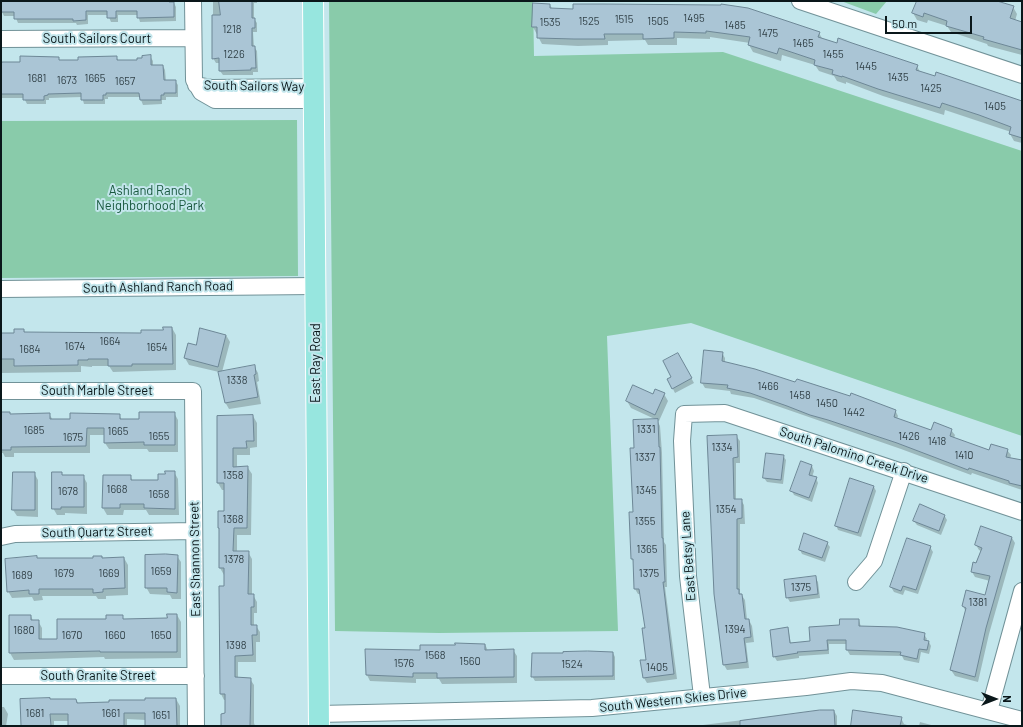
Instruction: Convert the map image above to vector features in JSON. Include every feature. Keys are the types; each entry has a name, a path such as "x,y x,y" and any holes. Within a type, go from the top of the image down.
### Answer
{"main road":[{"name":"East Ray Road","path":"313,1 319,720"}],"street":[{"path":"193,1 194,38"},
{"path":"800,1 1022,75"},
{"name":"South Sailors Court","path":"1,39 194,38"},
{"name":"South Sailors Way","path":"194,38 194,80 196,85 249,94 314,93"},
{"name":"South Ashland Ranch Road","path":"1,289 315,286"},
{"name":"South Marble Street","path":"1,391 193,391"},
{"name":"East Shannon Street","path":"193,391 196,726"},
{"name":"South Palomino Creek Drive","path":"684,414 725,413 904,471 1022,512"},
{"name":"East Betsy Lane","path":"684,414 682,441 688,576 702,696"},
{"path":"856,582 874,561 904,471"},
{"name":"South Quartz Street","path":"1,537 15,534 194,531"},
{"path":"988,710 1022,591"},
{"name":"South Granite Street","path":"1,676 196,676"},
{"name":"South Western Skies Drive","path":"319,720 592,708 806,687 851,681 882,683 1022,720"}],"green space":[{"path":"329,1 533,1 534,56 723,52 1022,151 1022,436 691,323 607,336 618,631 439,633 335,631"},
{"path":"841,1 887,1 876,14"},
{"name":"Ashland Ranch Neighborhood Park","path":"297,120 298,276 1,278 1,121"}],"building":[{"path":"1,1 169,1 174,2 174,17 137,18 137,11 116,11 116,18 107,18 107,11 86,11 86,20 14,19 14,12 1,12"},
{"path":"219,1 252,1 252,18 255,18 255,28 252,28 252,46 255,46 256,68 251,68 251,70 219,71 219,58 212,59 212,15 220,15"},
{"path":"917,1 997,1 1014,6 1010,18 1022,22 1022,50 983,39 984,37 946,26 947,21 924,13 923,17 912,13"},
{"path":"533,3 550,4 550,8 573,9 573,4 721,4 748,8 820,32 818,37 837,43 838,38 918,65 916,70 935,76 936,72 1022,101 1022,138 1009,134 1011,127 979,115 942,103 940,108 832,74 833,70 814,65 815,60 779,48 777,54 748,45 750,37 706,31 706,33 674,32 674,38 643,39 643,34 604,34 605,39 537,38 537,27 532,27"},
{"path":"151,55 151,65 163,65 164,80 176,80 176,93 164,93 164,95 161,95 161,100 140,100 139,93 106,93 106,95 103,95 103,100 81,100 81,93 48,94 44,96 44,100 23,100 23,94 1,94 2,62 20,62 20,56 59,57 59,60 78,60 78,57 117,56 117,60 137,60 137,58 142,58 142,56"},
{"path":"163,327 172,327 173,364 132,364 132,366 108,366 108,359 88,359 78,360 78,365 14,366 14,359 1,359 1,333 14,333 14,329 24,329 24,332 141,333 141,330 163,330"},
{"path":"200,328 226,335 218,367 184,358 188,343 196,345"},
{"path":"704,350 723,352 722,361 755,369 795,382 797,379 850,396 851,393 896,410 894,417 931,430 934,422 952,429 950,436 989,450 991,444 1008,449 1006,457 1022,460 1022,486 1009,483 1009,481 969,468 968,470 897,443 810,415 750,393 727,388 728,385 701,383"},
{"path":"678,353 692,378 672,389 667,379 671,377 663,361"},
{"path":"255,365 256,374 254,375 258,397 225,403 218,372"},
{"path":"633,385 653,394 655,389 665,393 655,415 626,401"},
{"path":"1,412 10,412 10,414 50,413 50,419 70,419 70,413 120,414 120,419 139,419 139,412 175,412 175,445 144,445 144,442 104,443 104,428 87,428 86,446 11,447 11,450 1,450"},
{"path":"253,415 254,441 246,441 247,448 233,448 233,467 248,466 247,528 234,528 233,551 249,551 248,594 254,594 254,607 251,607 251,625 257,625 257,635 252,635 253,655 235,656 235,677 251,678 250,726 221,726 221,714 225,713 225,694 220,694 219,586 224,586 224,568 219,568 218,511 224,511 224,483 217,483 217,416"},
{"path":"658,419 665,582 663,582 674,674 643,678 640,660 646,660 642,628 645,628 639,589 634,589 633,559 631,559 629,512 633,512 630,448 634,448 633,420"},
{"path":"737,435 738,457 733,458 734,499 742,499 742,518 737,519 737,589 739,589 739,594 742,594 745,619 749,619 751,637 744,638 747,662 723,665 714,594 707,436"},
{"path":"766,453 784,455 781,480 763,478"},
{"path":"801,461 812,465 809,475 817,477 809,498 790,491"},
{"path":"165,471 175,471 175,509 144,508 144,504 120,504 120,508 102,508 103,475 131,475 131,480 158,480 158,474 165,474"},
{"path":"13,472 35,472 35,510 12,510"},
{"path":"52,472 62,472 62,475 84,475 84,507 61,507 61,509 52,509"},
{"path":"850,478 874,486 858,533 835,526"},
{"path":"920,504 945,515 939,531 913,521"},
{"path":"981,526 1012,537 986,628 975,677 950,670 966,608 962,606 966,590 985,595 990,576 971,572 973,562 976,563 982,548 975,545"},
{"path":"804,533 828,542 822,558 799,550"},
{"path":"907,538 931,546 916,590 903,586 901,591 890,587"},
{"path":"145,555 178,555 177,593 167,592 167,588 145,588"},
{"path":"37,556 37,558 93,558 93,556 102,556 102,558 124,557 125,588 103,589 103,592 93,593 93,589 39,589 39,594 29,594 29,590 7,592 5,559"},
{"path":"816,576 818,594 786,598 784,580"},
{"path":"167,614 177,614 177,652 100,651 9,653 9,615 31,615 31,620 39,620 39,639 57,639 57,619 106,619 106,615 123,615 123,619 167,618"},
{"path":"840,619 859,619 859,626 897,627 925,633 924,640 929,641 927,650 919,649 917,659 900,655 901,652 846,650 846,640 827,640 828,650 797,652 798,653 773,657 770,630 788,627 790,643 810,641 809,627 839,625"},
{"path":"455,643 485,644 485,650 514,649 514,677 437,678 437,673 413,673 413,677 366,675 365,649 420,650 420,645 455,645"},
{"path":"588,651 613,652 613,676 531,677 532,653"},
{"path":"145,698 176,698 177,726 145,726 145,713 124,713 124,726 68,726 68,714 50,714 51,726 21,726 20,699 76,699 77,703 109,702 109,700 145,700"},
{"path":"820,710 834,710 835,726 740,726 740,721"},
{"path":"853,710 902,717 900,726 851,726"}]}
